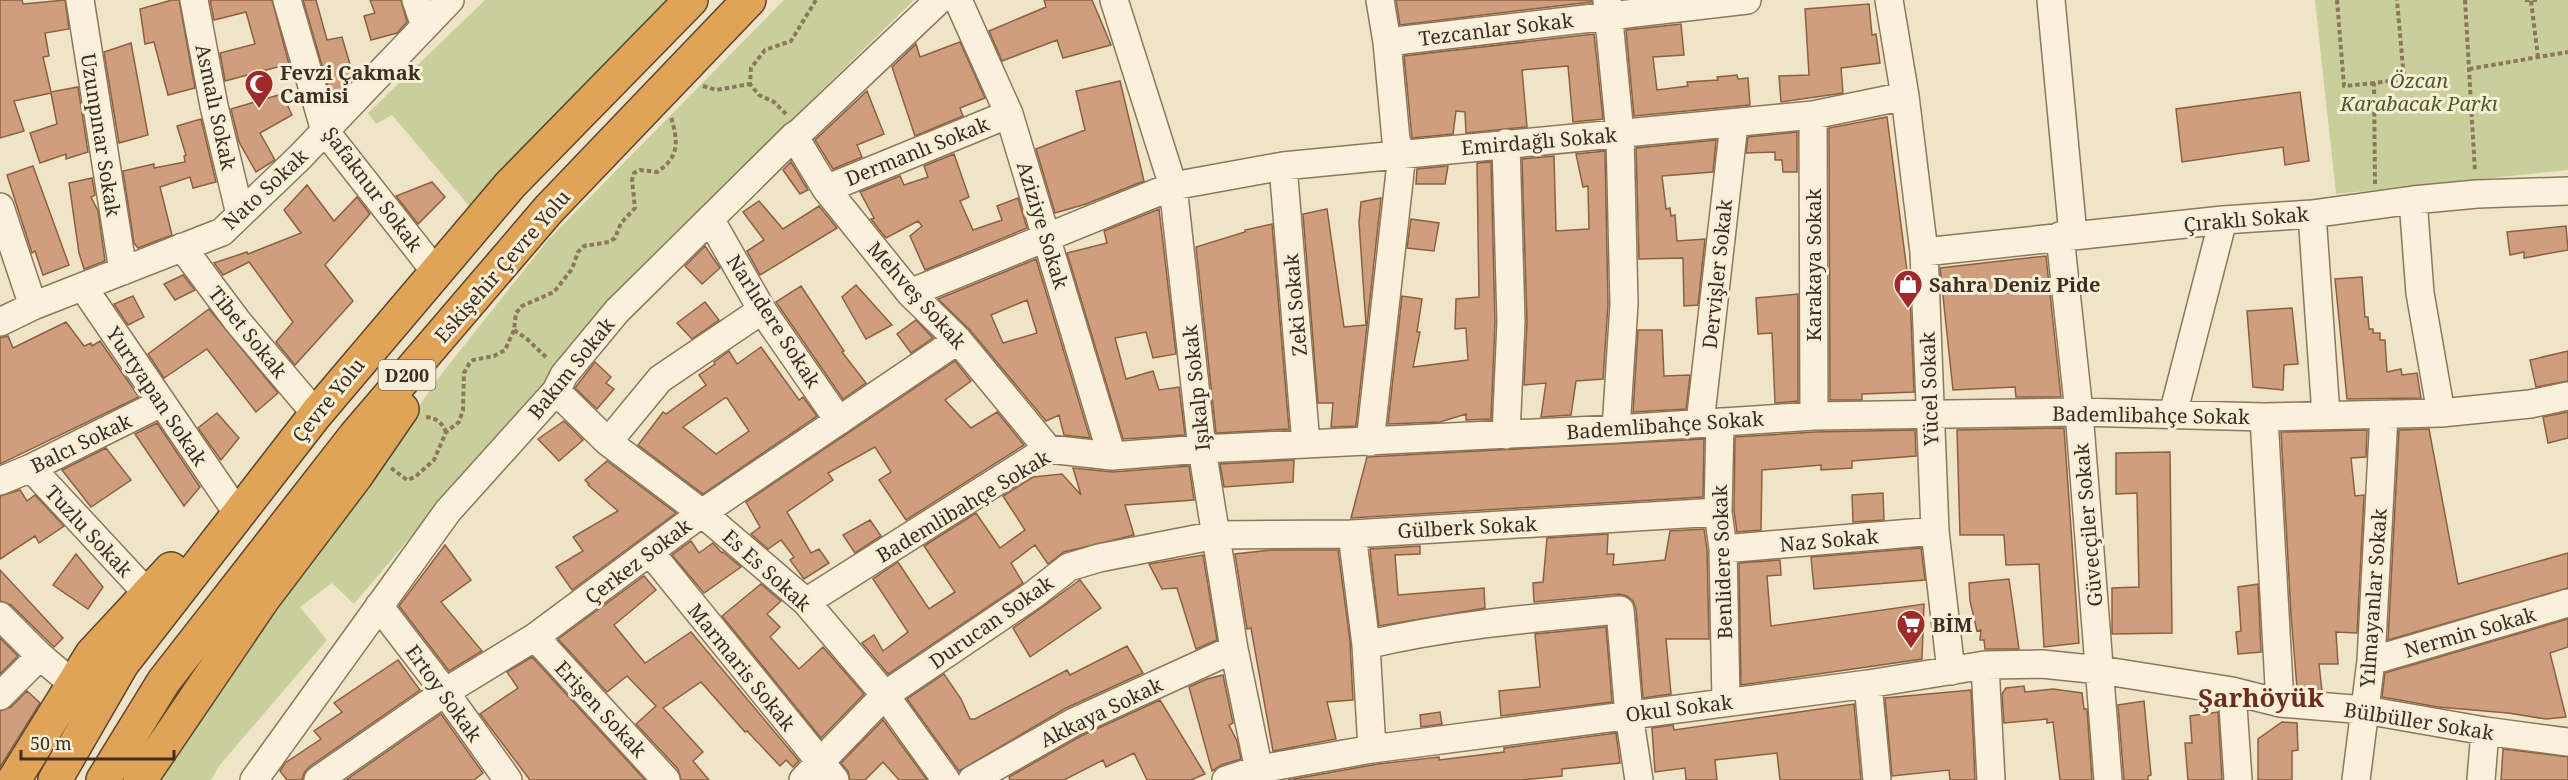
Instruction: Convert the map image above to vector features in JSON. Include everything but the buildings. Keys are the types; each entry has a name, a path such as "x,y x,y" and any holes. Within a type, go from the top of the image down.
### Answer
{"highway":[{"name":"Çevre Yolu","path":"55,780 122,664 316,414 510,185 691,0"},
{"name":"Eskişehir Çevre Yolu","path":"104,780 164,681 355,436 549,209 749,0"},
{"path":"140,780 263,599 356,476 431,366 453,322"},
{"path":"14,780 92,654 316,414"}],"street":[{"name":"Uzunpınar Sokak","path":"80,0 123,271"},
{"name":"Asmalı Sokak","path":"194,0 214,106 240,214"},
{"name":"Şafaknur Sokak","path":"287,0 325,131 435,271"},
{"path":"416,0 425,26"},
{"name":"Nato Sokak","path":"0,322 33,306 222,231 325,131 450,0"},
{"name":"Bakım Sokak","path":"254,780 448,511 560,383 617,311 797,134 939,0"},
{"name":"Aziziye Sokak","path":"958,0 1009,114 1112,456"},
{"name":"Işıkalp Sokak","path":"1114,0 1173,186 1202,449 1234,649 1261,775"},
{"path":"1370,442 1402,154 1396,140 1387,42 1380,0"},
{"name":"Tezcanlar Sokak","path":"1387,42 1608,7 1747,0"},
{"name":"Yücel Sokak","path":"1889,0 1905,96 1924,252 1935,531 1950,671"},
{"name":"Güvecçiler Sokak","path":"2051,0 2079,412 2108,780"},
{"path":"1608,7 1620,134 1624,304 1616,429"},
{"name":"Emirdağlı Sokak","path":"910,293 1173,186 1283,165 1813,115 1905,96"},
{"name":"Dermanlı Sokak","path":"826,189 1009,114"},
{"name":"Karakaya Sokak","path":"1813,115 1814,416"},
{"name":"Dervişler Sokak","path":"1710,422 1734,124"},
{"name":"Mehveş Sokak","path":"797,134 826,189 910,293 958,340 1048,449"},
{"path":"1506,143 1511,322 1506,435"},
{"name":"Zeki Sokak","path":"1283,165 1306,444"},
{"name":"Çıraklı Sokak","path":"1924,252 2223,220 2312,214 2477,194 2568,192"},
{"path":"2414,200 2420,293 2441,413"},
{"path":"0,207 33,306"},
{"path":"2312,214 2326,415"},
{"name":"Narlıdere Sokak","path":"710,219 762,310 839,421"},
{"path":"2173,414 2223,220"},
{"name":"Tibet Sokak","path":"182,247 238,322 316,414"},
{"name":"Yurtyapan Sokak","path":"83,287 232,505"},
{"path":"608,442 660,379 762,310"},
{"name":"Çerkez Sokak","path":"318,780 445,692 535,637 702,513 958,340"},
{"name":"Es Es Sokak","path":"560,383 608,442 702,513 806,602 885,695 946,780"},
{"name":"Bademlibahçe Sokak","path":"806,602 1048,449 1112,456 1202,449 1506,435 1814,416 2079,412 2264,417 2384,415 2441,413 2530,404 2568,396"},
{"name":"Balcı Sokak","path":"0,481 31,468 161,403"},
{"name":"Yılmayanlar Sokak","path":"2356,780 2371,661 2384,415"},
{"path":"2264,417 2280,703"},
{"name":"Benlidere Sokak","path":"1710,422 1723,549 1726,702"},
{"name":"Tuzlu Sokak","path":"31,468 148,594"},
{"name":"Gülberk Sokak","path":"1216,535 1352,534 1718,512"},
{"name":"Naz Sokak","path":"1723,549 1935,531"},
{"path":"1352,534 1366,645 1372,749"},
{"name":"Durucan Sokak","path":"819,774 885,695 1033,595 1069,567 1099,558 1216,535"},
{"name":"Marmaris Sokak","path":"650,552 819,774"},
{"name":"Nermin Sokak","path":"2371,661 2568,603"},
{"name":"Ertoy Sokak","path":"379,606 445,692 499,777"},
{"path":"1366,645 1415,633 1482,623 1620,609 1629,715 1640,780"},
{"path":"0,616 40,656 73,684"},
{"name":"Erişen Sokak","path":"535,637 666,780"},
{"name":"Akkaya Sokak","path":"982,777 1074,722 1234,649"},
{"path":"0,696 40,656"},
{"name":"Bülbüller Sokak","path":"1985,665 2042,664 2100,670 2232,691 2280,703 2365,710 2485,731 2568,742"},
{"path":"1985,665 1991,780"},
{"name":"Okul Sokak","path":"1226,780 1261,775 1372,749 1868,684 1985,665"},
{"path":"1868,684 1877,780"},
{"path":"2232,691 2238,780"},
{"path":"2481,780 2485,731"}],"path":[{"path":"797,134 774,102 759,95 750,84 751,68 760,56 772,47 791,41 816,0"},
{"path":"2337,0 2344,86 2404,79 2397,0"},
{"path":"2465,0 2477,194"},
{"path":"2525,0 2538,0"},
{"path":"2531,1 2538,57"},
{"path":"2469,69 2568,52"},
{"path":"2374,83 2376,206"},
{"path":"703,86 716,90 750,84"},
{"path":"389,466 406,480 414,477 434,460 447,432 459,422 463,410 464,373 469,364 473,360 494,356 505,350 514,330 516,313 522,306 554,292 572,269 578,252 584,246 609,242 615,238 621,223 634,208 632,180 634,173 640,170 657,172 674,157 678,143 669,111"},
{"path":"514,330 527,339 560,383"}],"green space":[{"path":"485,0 677,0 470,207 392,115 376,124 368,113"},
{"path":"784,0 914,0 616,291 549,377 487,446 354,604 332,583 300,607 327,640 219,766 211,780 162,780 215,695 443,372 548,240"},
{"name":"Özcan Karabacak Parkı","path":"2315,0 2568,0 2568,170 2336,194"}],"place":[{"name":"Fevzi Çakmak Camisi","path":"259,110"},
{"name":"Sahra Deniz Pide","path":"1908,310"},
{"name":"BİM","path":"1911,650"}],"district":[{"name":"Şarhöyük","path":"2261,697"}]}
